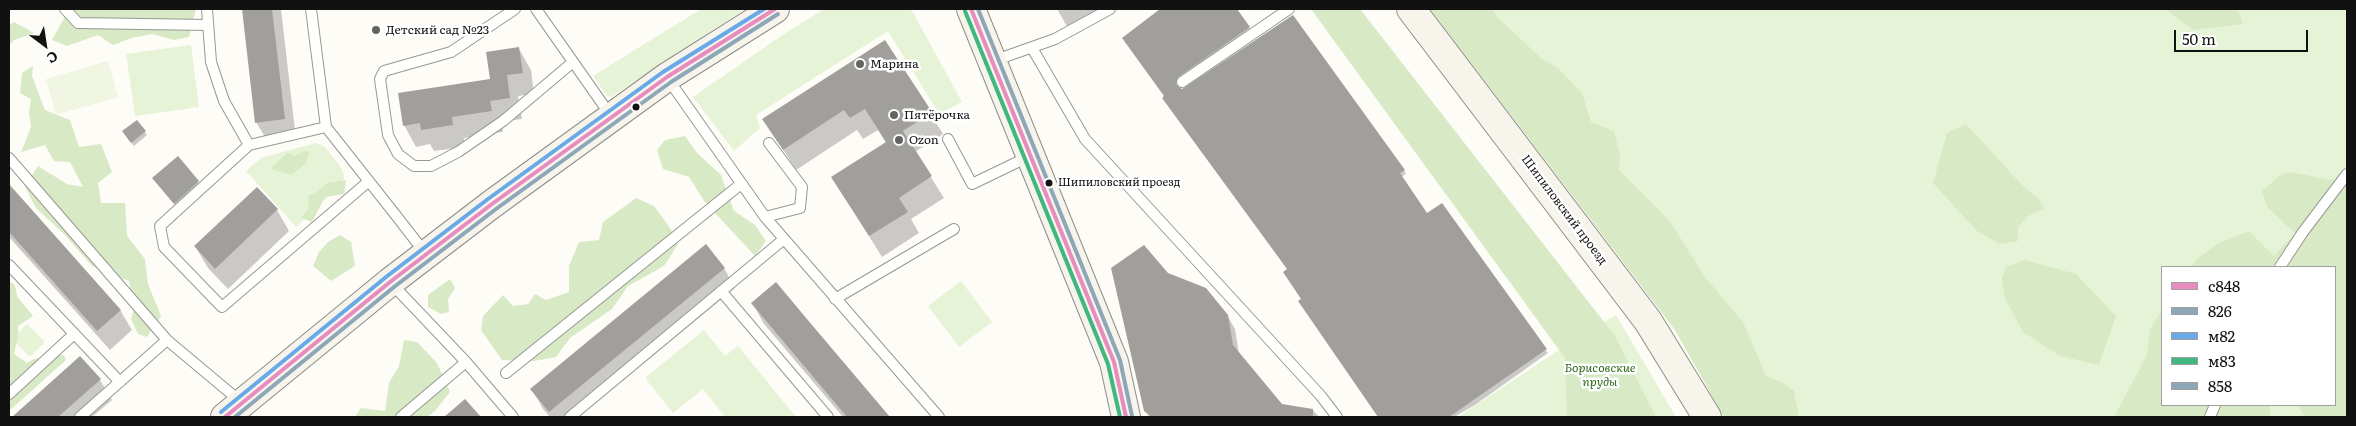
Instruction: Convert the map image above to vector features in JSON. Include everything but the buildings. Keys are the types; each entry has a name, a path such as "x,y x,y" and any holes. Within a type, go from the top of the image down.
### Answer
{"main road":[{"path":"234,410 426,254 667,77 775,9"},
{"path":"971,9 1114,362 1126,417"},
{"name":"Шипиловский проезд","path":"1411,9 1648,321 1707,417"}],"lane":[{"path":"65,9 78,23 208,25"},
{"path":"207,9 212,62 222,94 249,145"},
{"path":"311,9 326,127 426,254"},
{"path":"515,9 451,52 384,71 380,79 388,135 398,154 414,166 431,166 458,152 503,121 573,62"},
{"path":"536,9 564,39 573,62 612,117"},
{"path":"993,62 1055,39 1110,9"},
{"path":"1182,82 1289,9"},
{"path":"1032,48 1085,139 1321,396 1336,417"},
{"path":"667,77 765,217 939,417"},
{"path":"326,127 249,145 160,226 164,247 222,307 369,181"},
{"path":"948,139 972,184 1030,156"},
{"path":"765,217 800,208 802,187 770,143"},
{"path":"9,158 168,340 234,410"},
{"path":"2281,266 2302,232 2347,174"},
{"path":"506,374 741,184"},
{"path":"835,299 954,229"},
{"path":"570,417 784,239"},
{"path":"9,265 120,382"},
{"path":"390,282 466,362 513,417"},
{"path":"721,291 828,417"},
{"path":"9,394 74,334"},
{"path":"80,417 168,340"},
{"path":"401,417 466,362"}],"green space":[{"path":"69,9 196,9 189,37 174,40 152,34 132,38 113,45 98,35 67,46 52,40"},
{"path":"701,9 745,9 611,97 607,96 593,76"},
{"path":"824,9 911,9 962,102 939,114 888,31 756,115 760,128 734,151 693,97 784,34"},
{"path":"1311,9 1360,9 1615,336 1656,417 1567,417 1565,358"},
{"path":"1430,9 2347,9 2347,417 1724,417 1675,330"},
{"path":"1430,9 1493,9 1497,17 1542,59 1558,68 1582,93 1591,122 1614,131 1620,155 1619,170 1669,220 1705,277 1743,322 1766,376 1780,381 1794,391 1799,417 1724,417 1675,330"},
{"path":"2165,9 2238,9 2243,24 2193,30"},
{"path":"14,22 34,33 14,40 9,46 9,25"},
{"path":"191,45 199,107 135,116 126,54"},
{"path":"108,61 118,97 56,115 46,79"},
{"path":"33,66 32,76 45,110 70,120 79,147 101,144 112,172 98,183 101,203 125,203 127,236 145,259 148,284 161,316 147,337 138,334 131,319 134,309 129,281 92,266 65,235 36,208 25,187 38,166 67,184 83,187 70,162 54,161 45,145 21,152 31,127 29,113 31,99 20,93 22,73"},
{"path":"1966,124 2021,184 2039,199 2044,209 2028,216 2018,227 2018,241 2000,244 1977,231 1933,183 1947,133"},
{"path":"685,136 697,153 721,175 734,211 755,225 766,241 755,256 704,201 689,177 663,169 657,150 665,140"},
{"path":"316,143 325,147 340,166 344,175 343,183 296,227 246,171 261,158"},
{"path":"303,151 310,151 306,163 292,175 270,169 287,153 295,156"},
{"path":"2289,172 2332,180 2347,175 2347,416 2344,417 2305,417 2299,406 2336,406 2336,266 2192,266 2198,258 2217,244 2249,231 2274,256 2295,233 2268,208 2262,191 2279,176"},
{"path":"346,180 344,194 325,197 312,222 301,218 309,208 308,196 317,192 327,183"},
{"path":"636,198 654,206 670,228 678,244 664,266 628,286 612,309 570,338 556,357 534,361 502,360 481,330 483,316 503,295 513,306 528,304 535,294 546,300 569,292 569,266 579,242 599,240 603,222"},
{"path":"340,235 351,242 355,266 331,281 313,266 319,252 328,242"},
{"path":"2025,260 2076,274 2116,316 2099,365 2060,356 2023,332 2005,299 2002,278 2006,267"},
{"path":"450,279 455,288 448,299 449,312 441,314 428,307 428,295"},
{"path":"9,281 15,285 17,296 33,316 18,326 18,337 14,354 27,363 34,359 64,355 66,360 9,411"},
{"path":"961,281 992,322 959,347 928,306"},
{"path":"2161,312 2161,406 2270,406 2270,417 2114,417 2147,355 2150,329"},
{"name":"Борисовские пруды","path":"1616,315 1676,417 1458,417 1556,352"},
{"path":"27,324 45,342 30,357 12,339"},
{"path":"704,330 725,356 738,346 796,417 725,417 703,389 673,413 645,378"},
{"path":"404,340 417,342 437,363 450,392 435,411 427,417 355,417 361,408 385,411 389,383 399,366"}],"transit line":[{"name":"м82","path":"221,412 386,277 488,199 663,72 764,9"},
{"name":"с848","path":"225,417 390,282 492,204 667,77 775,9"},
{"name":"с848","path":"971,9 1114,362 1126,417"},
{"name":"858","path":"978,9 1120,360 1132,416"},
{"name":"м83","path":"965,11 1108,364 1120,417"},
{"name":"826","path":"235,417 394,287 496,209 671,82 778,14"}],"place":[{"name":"Детский сад №23","path":"376,30"},
{"name":"Марина","path":"860,64"},
{"name":"Пятёрочка","path":"894,115"},
{"name":"Ozon","path":"899,140"},
{"name":"Шипиловский проезд","path":"1049,183"}]}
